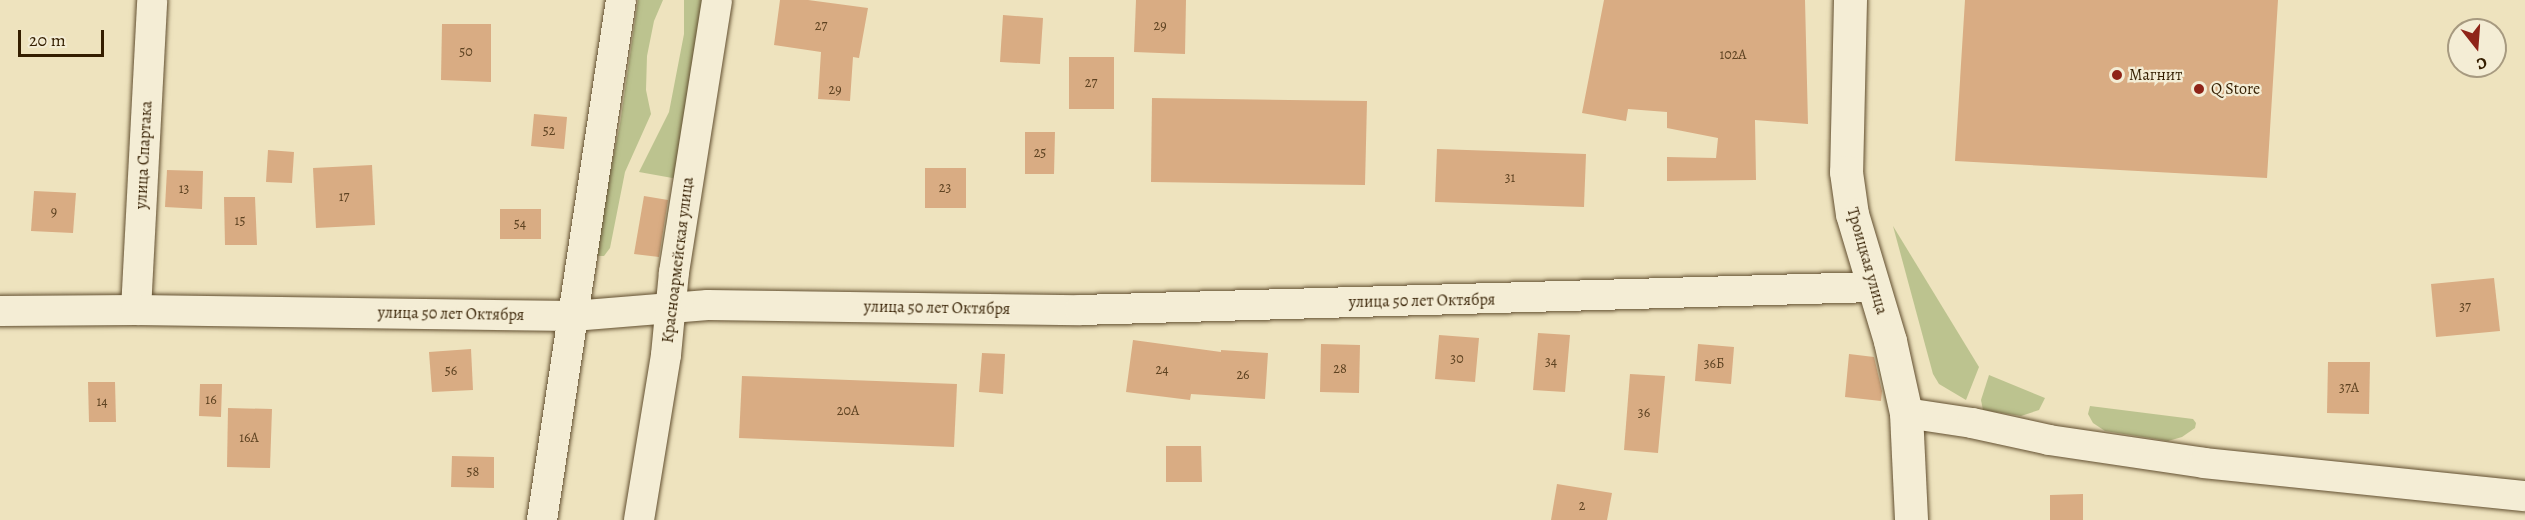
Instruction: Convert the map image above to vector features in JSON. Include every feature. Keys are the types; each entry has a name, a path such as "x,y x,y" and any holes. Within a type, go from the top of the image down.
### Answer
{"main road":[{"name":"Троицкая улица","path":"1850,0 1846,172 1852,214 1890,340 1906,413 1911,520"}],"street":[{"name":"улица Спартака","path":"136,310 152,0"},
{"path":"542,520 621,0"},
{"name":"Красноармейская улица","path":"639,520 666,355 669,309 717,0"},
{"name":"улица 50 лет Октября","path":"0,311 136,310 573,316 708,305 1080,310 1874,287"},
{"path":"1906,413 1972,423 2049,440 2204,463 2525,496"}],"green space":[{"path":"638,0 663,0 654,21 647,56 646,90 651,114 625,172 610,248 604,256 598,256 595,246 620,124"},
{"path":"684,0 706,0 678,179 639,172 669,112 684,34"},
{"path":"1893,226 1979,367 1966,400 1939,384 1933,374"},
{"path":"1989,375 2045,398 2039,410 2021,416 1983,410 1981,400"},
{"path":"2090,406 2193,419 2196,423 2195,428 2182,437 2168,441 2105,431 2093,423 2088,414"}],"building":[{"path":"780,0 808,0 868,8 859,58 853,57 850,101 818,99 821,52 774,45"},
{"path":"1136,0 1186,0 1185,54 1134,52"},
{"path":"1604,0 1805,0 1808,124 1755,120 1756,180 1667,181 1667,157 1716,158 1718,138 1667,128 1667,112 1628,109 1626,121 1582,113"},
{"name":"Магнит","path":"1965,0 2278,0 2267,178 1955,161"},
{"path":"1003,15 1043,18 1040,64 1000,62"},
{"path":"442,24 491,24 491,82 441,80"},
{"path":"1069,57 1114,57 1114,109 1069,109"},
{"path":"1152,98 1367,101 1365,185 1151,182"},
{"path":"534,114 567,117 564,149 531,146"},
{"path":"1025,132 1055,132 1054,174 1025,174"},
{"path":"1437,149 1586,154 1584,207 1435,202"},
{"path":"268,150 294,152 292,183 266,182"},
{"path":"372,165 375,225 316,228 313,168"},
{"path":"925,168 966,168 966,208 925,208"},
{"path":"167,170 203,171 202,209 165,207"},
{"path":"34,191 76,193 73,233 31,231"},
{"path":"644,196 668,200 659,257 634,254"},
{"path":"224,197 255,197 257,245 225,245"},
{"path":"500,209 541,209 541,239 500,239"},
{"path":"2494,278 2500,331 2436,337 2431,284"},
{"path":"1538,333 1570,335 1565,392 1533,390"},
{"path":"1439,335 1479,338 1475,382 1435,379"},
{"path":"1133,340 1221,352 1221,350 1268,353 1265,399 1191,394 1190,400 1126,392"},
{"path":"1321,344 1360,345 1359,393 1320,392"},
{"path":"1698,344 1734,347 1731,384 1695,381"},
{"path":"471,349 473,390 432,392 429,352"},
{"path":"982,353 1005,354 1003,394 979,392"},
{"path":"1849,354 1874,357 1882,391 1881,401 1845,397"},
{"path":"2328,362 2370,362 2369,414 2327,413"},
{"path":"1630,374 1665,376 1658,453 1624,450"},
{"path":"742,376 957,384 954,447 739,438"},
{"path":"88,382 115,382 116,422 89,422"},
{"path":"200,384 222,384 221,417 199,416"},
{"path":"228,408 272,409 270,468 227,467"},
{"path":"1166,446 1201,446 1202,482 1166,482"},
{"path":"452,456 494,457 494,488 451,487"},
{"path":"1557,484 1612,493 1607,520 1551,520"},
{"path":"2083,494 2083,520 2050,520 2050,495"}],"place":[{"name":"Магнит","path":"2117,75"},
{"name":"Q Store","path":"2199,89"}]}
